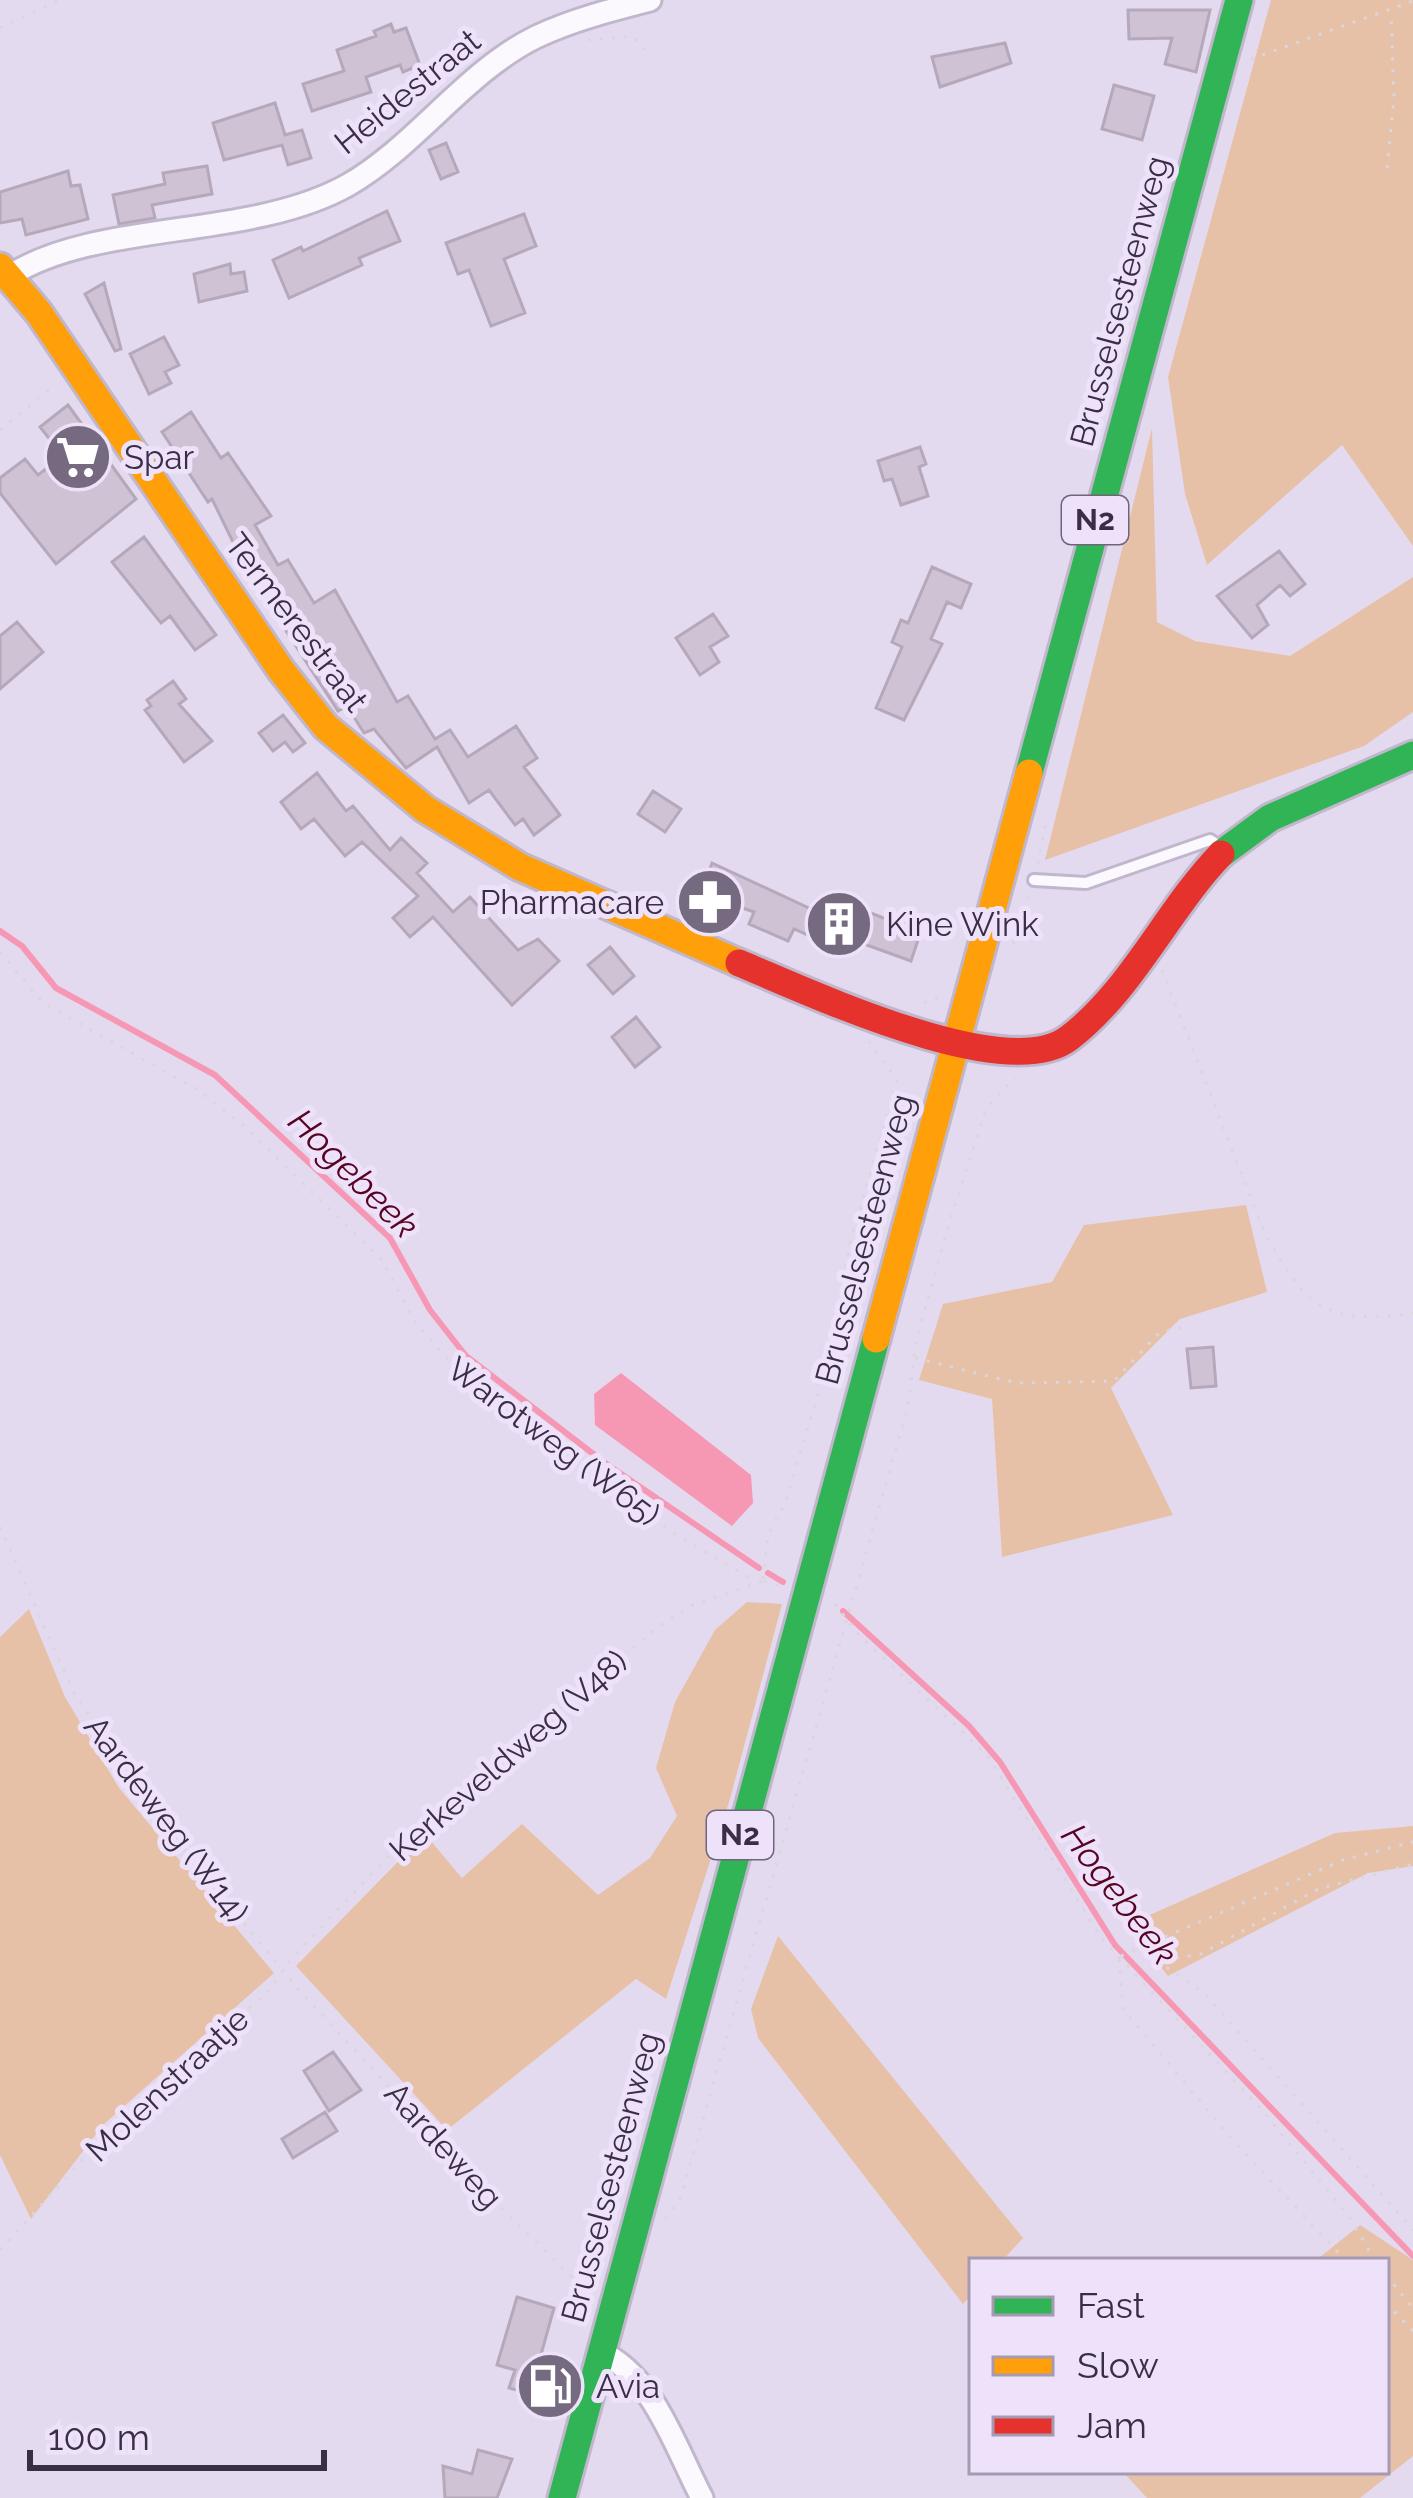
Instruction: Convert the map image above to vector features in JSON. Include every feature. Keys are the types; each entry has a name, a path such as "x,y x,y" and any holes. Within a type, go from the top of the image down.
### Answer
{"main road":[{"name":"Brusselsesteenweg","path":"562,2498 1239,0"},
{"name":"Termerestraat","path":"6,271 280,670 326,727 376,772 470,839 520,867 786,979 955,1040 1021,1056 1055,1048 1082,1027 1225,849 1276,814 1388,771 1413,755"}],"street":[{"name":"Heidestraat","path":"6,271 80,250 297,206 348,184 536,38 650,0"},
{"path":"600,2352 625,2362 646,2392 702,2498"}],"lane":[{"path":"1034,880 1086,883 1210,840 1225,849"}],"path":[{"path":"0,28 61,0"},
{"path":"1220,70 1413,1"},
{"path":"1387,167 1394,98 1390,12"},
{"path":"580,40 632,36 645,50"},
{"path":"0,430 75,369"},
{"path":"1150,941 1263,1229 1284,1269 1328,1312 1372,1319 1413,1312"},
{"name":"Warotweg (W65)","path":"0,952 43,1003 197,1090 244,1126 382,1260 413,1319 457,1370 678,1536 760,1581 783,1587"},
{"path":"760,1581 768,1535 802,1456 826,1368 850,1244 897,1080 866,1039"},
{"path":"634,2227 668,2218 680,2199 736,2014 845,1612 908,1407 913,1357 981,1122 1018,1067"},
{"path":"913,1357 1017,1383 1114,1381 1160,1332 1184,1327"},
{"name":"Aardeweg (W14)","path":"0,1527 74,1693 100,1736 172,1835 286,1972"},
{"name":"Kerkeveldweg (V48)","path":"286,1972 292,1958 417,1826 661,1625 693,1605 760,1581"},
{"path":"829,1599 845,1612 860,1635 987,1755 1079,1904 1119,1957 1262,2110 1350,2218 1373,2258"},
{"path":"1119,1957 1343,1860 1413,1842"},
{"path":"1162,1960 1202,1954 1318,1889 1413,1864"},
{"path":"1137,1947 1204,1993 1413,2230"},
{"path":"1119,1957 1123,2008 1231,2138 1343,2258"},
{"name":"Molenstraatje","path":"0,2250 126,2112 286,1972"},
{"name":"Aardeweg","path":"286,1972 505,2212 586,2292 613,2303"},
{"path":"1389,2279 1413,2308"},
{"path":"1389,2306 1413,2332"}],"shaded area":[{"path":"1271,0 1413,0 1413,546 1342,445 1207,565 1185,494 1168,377"},
{"path":"1152,428 1157,622 1195,641 1290,656 1413,577 1413,712 1364,746 1045,860"},
{"path":"1246,1205 1267,1292 1180,1319 1111,1388 1173,1515 1002,1557 992,1399 919,1380 943,1304 1052,1282 1084,1225"},
{"path":"621,1373 751,1475 753,1503 732,1526 595,1425 594,1394"},
{"path":"747,1602 782,1604 730,1799 666,1999 636,1979 447,2130 296,1966 425,1834 462,1878 522,1824 598,1895 650,1858 677,1816 656,1768 675,1702 715,1630"},
{"path":"29,1609 65,1697 119,1788 274,1973 103,2125 31,2219 0,2155 0,1637"},
{"path":"1413,1826 1413,1866 1368,1873 1168,1976 1127,1925 1335,1833"},
{"path":"778,1936 1023,2238 1005,2258 969,2258 969,2297 963,2304 758,2038 751,2009"},
{"path":"1360,2225 1413,2260 1413,2456 1360,2498 1147,2498 1125,2474 1389,2474 1389,2258 1319,2258"}],"building":[{"path":"1128,10 1210,10 1196,72 1165,64 1172,38 1129,39"},
{"path":"391,24 394,32 406,28 420,65 403,72 400,65 366,77 371,92 312,111 303,84 344,71 337,50 376,36 374,31"},
{"path":"1005,43 1011,63 940,87 932,57"},
{"path":"1114,85 1154,96 1142,140 1102,129"},
{"path":"275,103 285,135 302,130 311,158 288,165 282,145 224,160 213,123"},
{"path":"446,143 458,172 441,179 429,150"},
{"path":"207,166 212,194 152,205 155,218 119,224 113,195 165,184 163,173"},
{"path":"68,171 71,186 80,185 88,219 26,235 22,219 0,223 0,192"},
{"path":"387,211 400,241 359,258 362,265 289,298 273,260"},
{"path":"524,214 536,246 504,259 525,313 491,326 469,270 458,274 446,243"},
{"path":"230,264 231,274 244,272 247,291 199,302 194,274"},
{"path":"104,283 121,349 115,351 85,294"},
{"path":"164,337 179,365 165,372 171,383 149,394 130,354"},
{"path":"68,405 136,499 56,564 0,493 0,478 25,459 38,475 63,456 40,427"},
{"path":"191,412 221,458 228,453 271,516 255,525 278,565 288,560 314,603 335,590 397,702 408,696 435,739 450,730 468,757 516,726 537,758 524,767 560,815 534,835 523,819 515,825 489,790 469,803 437,747 406,768 374,729 364,733 347,706 338,711 281,623 289,619 263,575 252,581 212,499 208,502 162,432"},
{"path":"920,447 926,464 919,467 928,496 901,505 892,479 884,481 878,461"},
{"path":"144,537 216,635 195,650 170,616 161,623 112,562"},
{"path":"1279,551 1305,584 1290,596 1280,585 1257,605 1268,625 1252,638 1217,596"},
{"path":"932,567 971,584 961,608 947,602 931,639 942,644 904,720 876,708 902,647 892,642 901,620 908,623"},
{"path":"713,614 728,636 710,647 719,662 700,675 676,638"},
{"path":"17,622 43,652 0,689 0,636"},
{"path":"173,681 186,699 179,704 212,741 184,762 145,710 151,706 147,700"},
{"path":"283,715 305,743 293,752 285,742 273,751 259,733"},
{"path":"317,773 346,811 353,806 390,850 401,838 427,863 417,873 453,912 470,897 518,950 538,939 559,961 512,1005 433,917 410,937 393,918 418,896 362,842 345,856 314,819 301,829 281,802"},
{"path":"653,791 681,809 665,832 638,814"},
{"path":"712,863 822,914 830,897 886,919 888,912 923,925 911,961 853,940 848,953 794,929 788,941 749,924 754,912 725,902 722,911 698,902"},
{"path":"610,947 634,976 613,994 588,965"},
{"path":"636,1017 660,1047 635,1067 612,1037"},
{"path":"1213,1347 1216,1386 1191,1388 1187,1349"},
{"path":"333,2052 361,2090 329,2111 304,2071"},
{"path":"325,2112 337,2131 293,2158 282,2139"},
{"path":"517,2297 554,2308 537,2369 561,2376 554,2400 509,2388 515,2370 497,2365"},
{"path":"478,2450 512,2459 497,2498 445,2498 443,2466 472,2474"}],"waterway":[{"name":"Hogebeek","path":"0,931 22,946 56,988 215,1075 390,1238 430,1310 466,1356 605,1463 759,1568"},
{"name":"Hogebeek","path":"768,1573 783,1582"},
{"name":"Hogebeek","path":"843,1611 969,1726 1000,1762 1115,1945 1413,2256"}],"traffic: fast":[{"path":"1029,773 1239,0"},
{"path":"1221,854 1270,818 1413,755"},
{"path":"562,2498 876,1339"}],"traffic: slow":[{"path":"0,267 39,313 281,670 326,727 425,809 520,867 739,963"},
{"path":"876,1339 1029,773"}],"traffic: jam":[{"path":"739,963 906,1029 955,1043 1040,1050 1069,1038 1112,997 1221,854"}],"place":[{"name":"Spar","path":"78,457"},
{"name":"Pharmacare","path":"710,902"},
{"name":"Kine Wink","path":"839,924"},
{"name":"Avia","path":"550,2386"}]}
